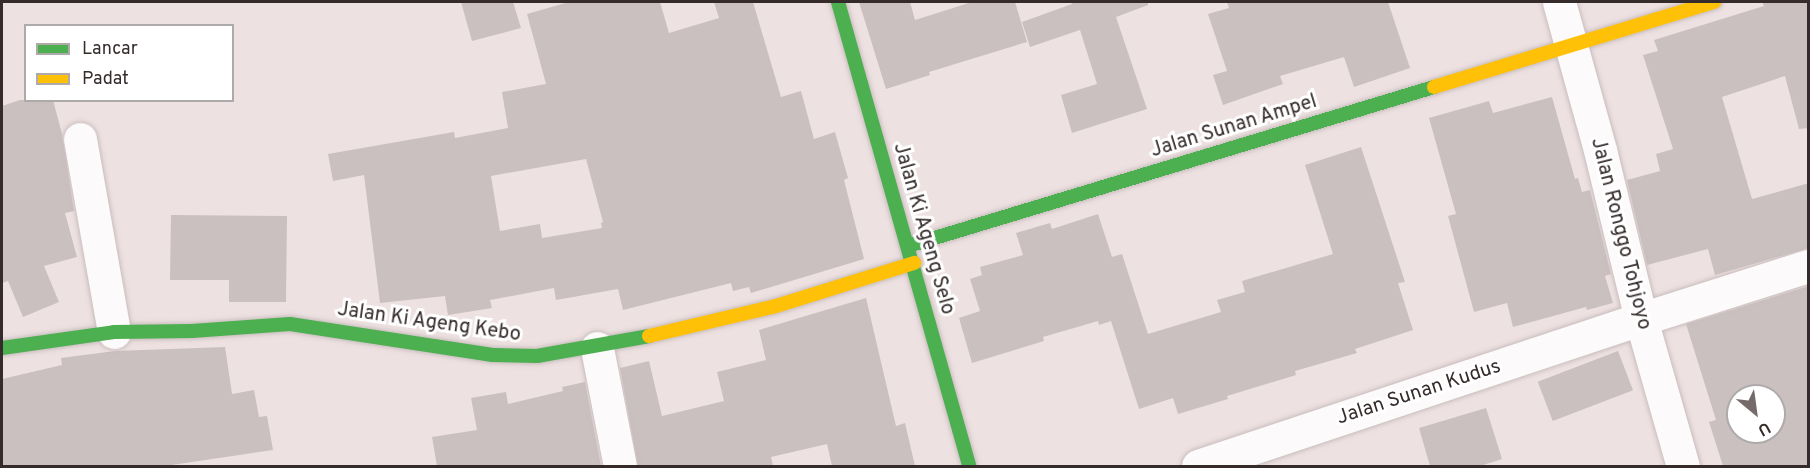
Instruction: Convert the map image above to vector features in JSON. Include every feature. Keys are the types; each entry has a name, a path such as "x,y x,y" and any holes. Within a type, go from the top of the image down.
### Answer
{"street":[{"name":"Jalan Ki Ageng Selo","path":"838,2 914,263 969,466"},
{"name":"Jalan Ronggo Tohjoyo","path":"1559,2 1572,45 1641,319 1683,466"},
{"name":"Jalan Sunan Ampel","path":"909,246 1714,2"},
{"path":"80,139 114,332"},
{"name":"Jalan Ki Ageng Kebo","path":"2,348 114,332 192,331 290,324 493,356 537,356 597,348 678,331 776,306 914,263"},
{"name":"Jalan Sunan Kudus","path":"1198,466 1641,319 1809,266"},
{"path":"597,348 621,466"}],"building":[{"path":"461,2 513,2 521,28 472,41"},
{"path":"569,2 660,2 669,33 719,18 714,2 753,2 781,97 801,91 814,139 835,132 848,178 844,180 864,259 751,293 749,287 733,291 731,283 623,310 618,289 556,300 554,288 490,300 492,308 448,315 445,296 380,303 364,175 333,181 328,154 454,132 455,138 508,128 502,92 546,84 527,14","holes":["586,159 603,222 601,223 602,228 542,238 540,224 500,231 491,176"]},
{"path":"859,2 910,2 915,20 972,2 1015,2 1027,42 929,72 930,75 886,89"},
{"path":"1071,2 1148,2 1148,5 1116,17 1147,109 1072,133 1061,95 1097,84 1080,30 1030,47 1022,22 1072,4"},
{"path":"1227,2 1388,2 1410,68 1354,87 1344,57 1280,76 1283,84 1223,105 1213,75 1227,71 1208,14 1229,8"},
{"path":"1762,2 1809,2 1809,128 1799,129 1785,76 1722,97 1752,199 1809,183 1809,248 1715,275 1708,249 1647,265 1627,180 1660,171 1656,154 1673,149 1643,55 1658,51 1654,40 1764,6"},
{"path":"1552,97 1575,179 1578,178 1582,192 1590,190 1611,274 1605,276 1613,303 1587,310 1586,307 1513,327 1507,303 1474,312 1448,216 1456,214 1429,118 1489,101 1493,113"},
{"path":"20,100 54,102 62,134 74,211 65,213 77,257 44,266 59,302 23,317 8,281 2,283 2,106"},
{"path":"1361,147 1405,282 1398,283 1413,330 1355,349 1357,353 1295,371 1296,375 1178,414 1173,398 1139,409 1111,321 1099,325 1098,321 1043,337 1044,341 972,363 959,318 980,311 970,279 982,275 980,267 1023,255 1016,233 1050,223 1052,229 1098,214 1112,257 1122,254 1148,334 1221,312 1217,300 1245,292 1242,281 1333,254 1305,165"},
{"path":"171,215 287,216 286,302 229,302 229,280 170,280"},
{"path":"1809,286 1809,466 1723,466 1709,422 1716,420 1686,324"},
{"path":"866,298 896,426 905,423 915,466 832,466 827,444 771,457 773,466 638,466 620,368 649,361 662,416 724,401 717,372 766,360 759,330"},
{"path":"225,347 232,394 254,390 259,417 267,416 273,450 165,466 2,466 2,379 62,365 61,358 115,351"},
{"path":"1618,351 1633,390 1553,421 1538,382"},
{"path":"585,382 601,466 437,466 432,437 477,430 471,398 506,392 508,404 563,391 562,387"},
{"path":"1486,408 1502,459 1480,466 1430,466 1419,428"}],"traffic: fast":[{"path":"838,2 969,466"},
{"path":"908,246 1434,87"},
{"path":"2,348 114,332 192,331 290,324 493,355 537,356 649,336"}],"traffic: slow":[{"path":"1434,87 1714,2"},
{"path":"649,336 776,306 914,263"}]}
